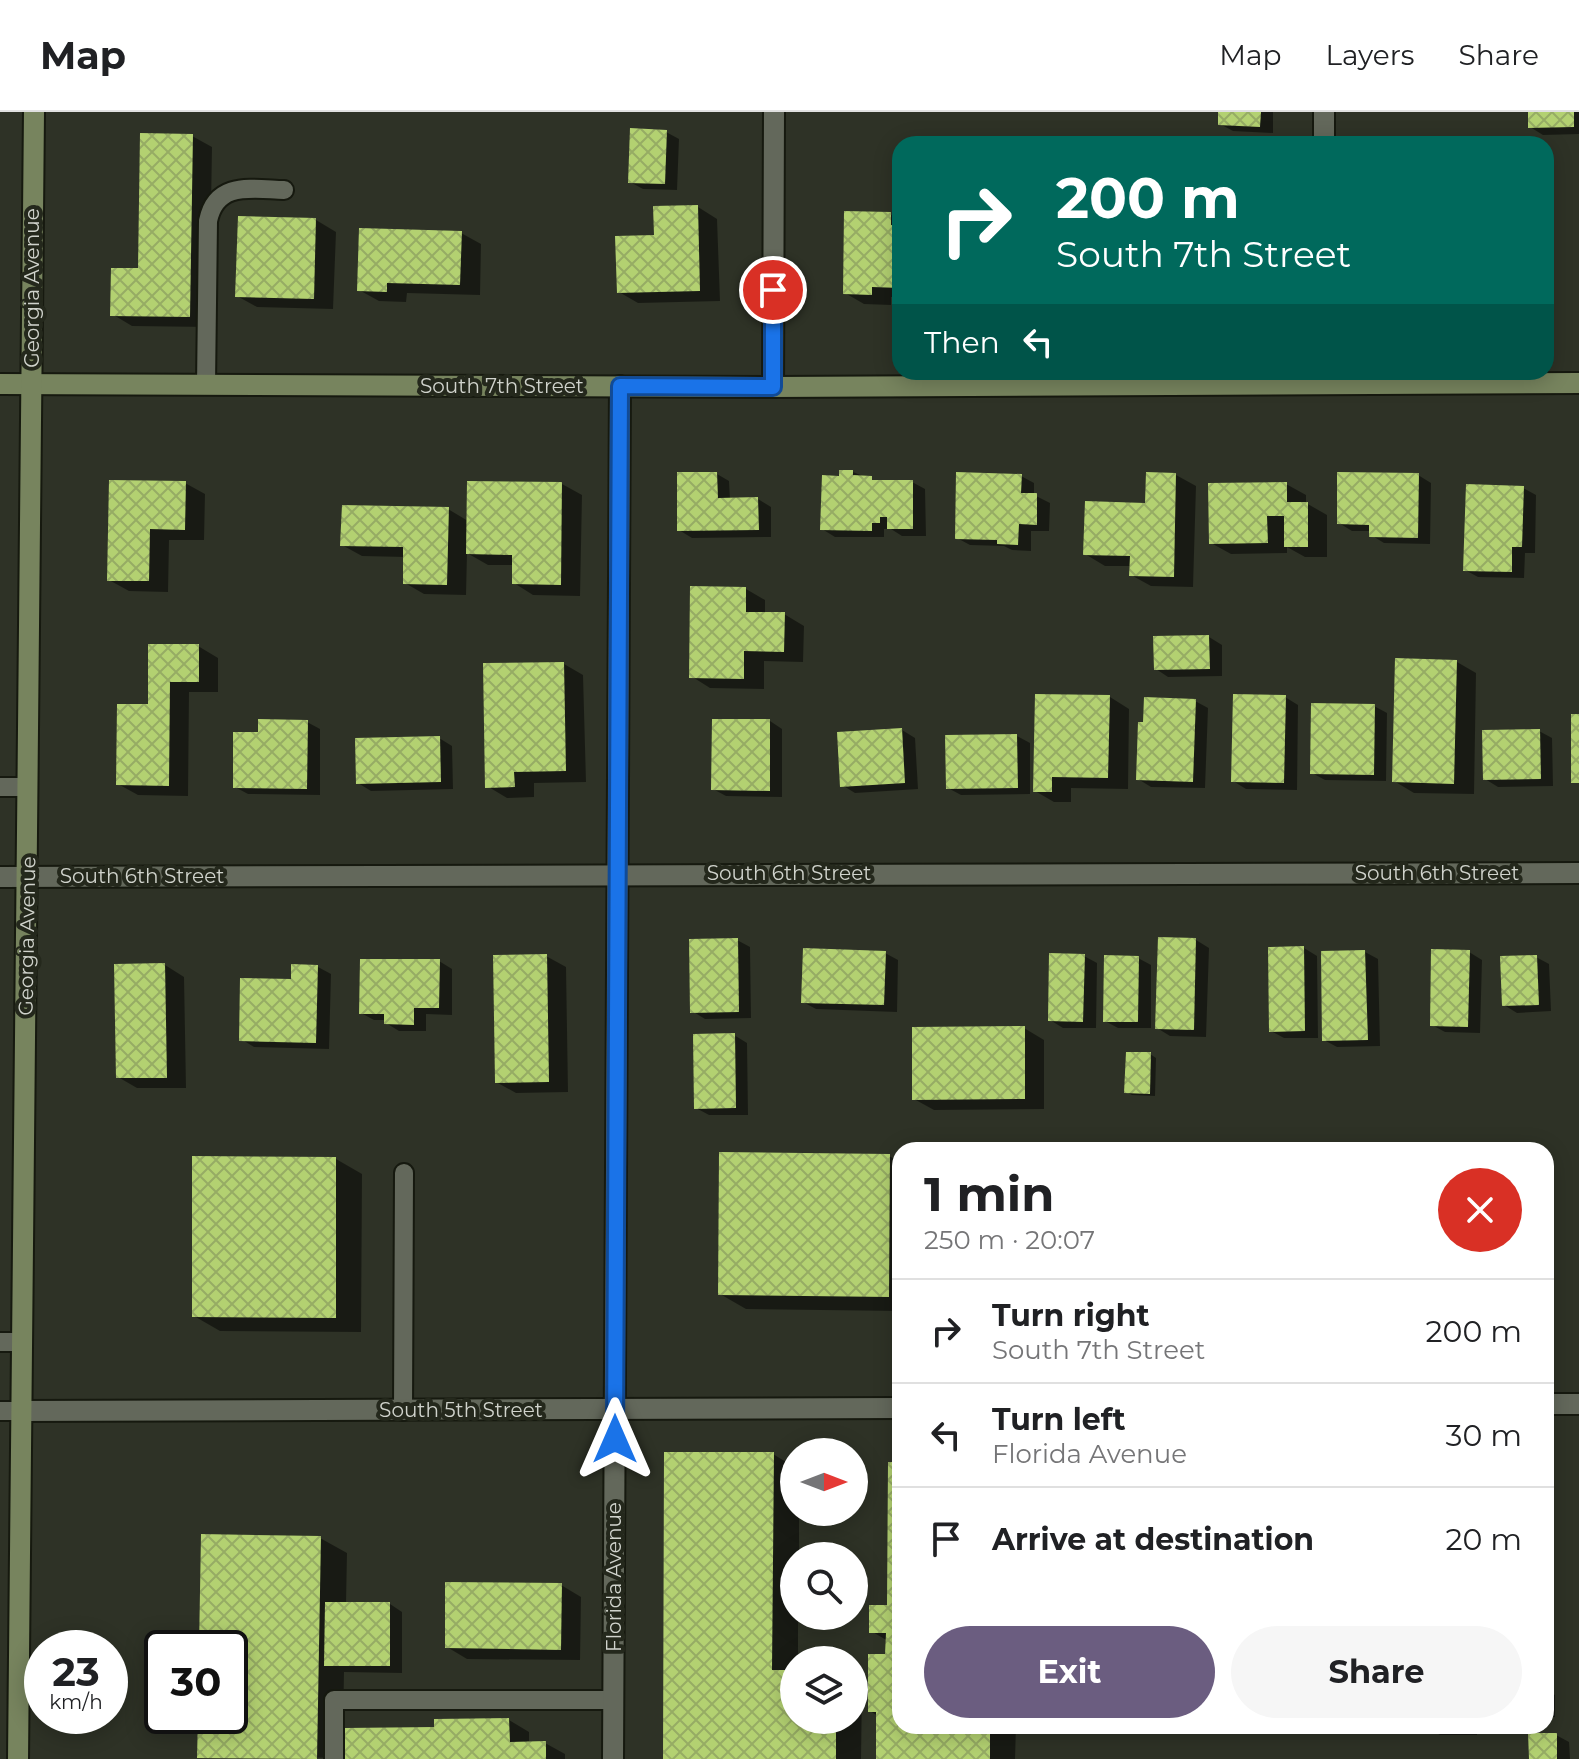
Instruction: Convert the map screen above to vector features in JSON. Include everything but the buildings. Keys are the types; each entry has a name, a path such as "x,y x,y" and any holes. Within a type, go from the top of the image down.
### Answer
{"street":[{"name":"Georgia Avenue","path":"18,1759 34,112"},
{"path":"773,387 774,112"},
{"path":"1324,112 1324,136"},
{"name":"South 7th Street","path":"0,384 773,387 1201,380"},
{"name":"South 7th Street","path":"1425,380 1579,383"},
{"name":"Florida Avenue","path":"613,1759 620,386"},
{"name":"South 6th Street","path":"0,877 1579,873"},
{"path":"1554,1404 1579,1404"},
{"name":"South 5th Street","path":"22,1411 892,1408"}],"lane":[{"path":"206,385 208,221 211,205 223,194 244,189 284,190"},
{"path":"0,787 28,787"},
{"path":"403,1411 404,1173"},
{"path":"0,1342 23,1342"},
{"path":"0,1411 22,1411"},
{"path":"334,1759 334,1700 614,1700"}],"route":[{"path":"615,1439 620,386 773,387 773,290"}]}
